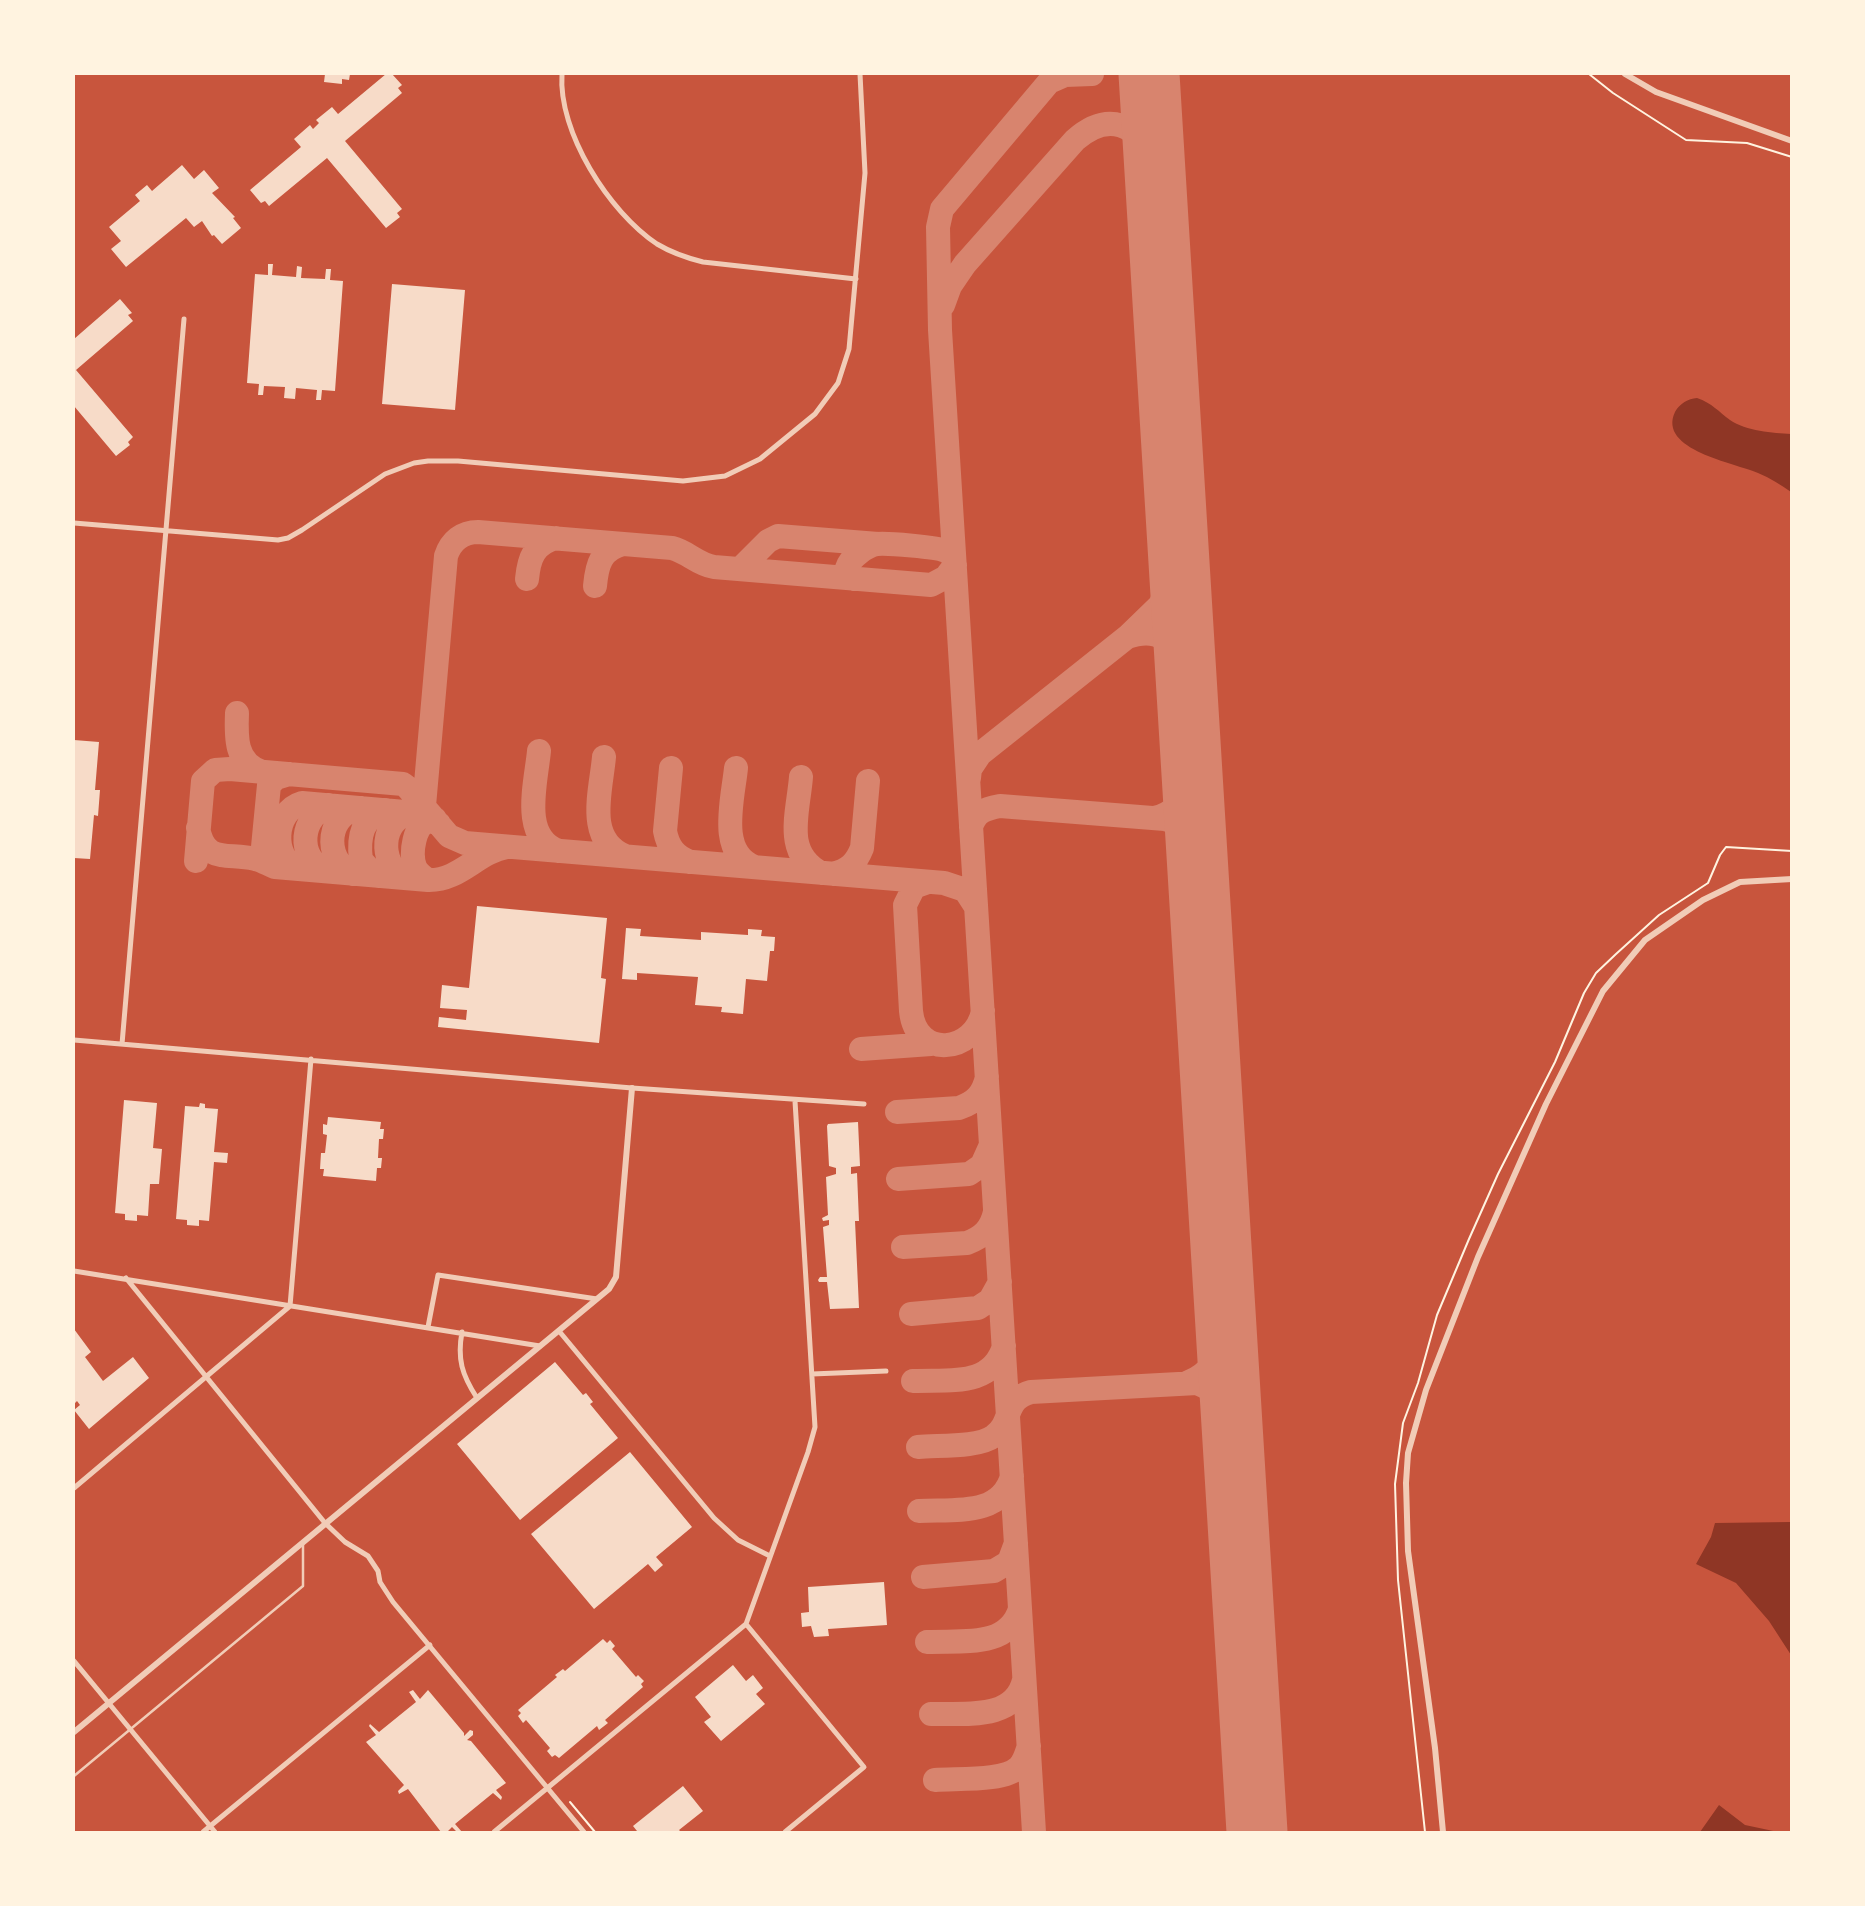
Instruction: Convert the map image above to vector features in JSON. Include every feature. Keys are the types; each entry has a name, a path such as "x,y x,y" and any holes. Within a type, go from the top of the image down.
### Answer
{"street":[{"path":"562,74 563,102 572,133 586,162 623,212 656,243 679,255 703,262 856,279"},
{"path":"74,523 266,540 288,538 385,474 414,463 458,461 683,481 710,480 726,476 760,459 815,414 828,399 838,383 849,349 865,173 859,74"},
{"path":"1625,74 1656,93 1791,141"},
{"path":"122,1044 184,319"},
{"path":"1443,1832 1435,1748 1408,1551 1408,1453 1426,1390 1483,1244 1546,1104 1603,991 1645,940 1703,900 1740,882 1791,879"},
{"path":"74,1040 632,1088 863,1104"},
{"path":"74,1488 290,1306 311,1059"},
{"path":"74,1732 608,1289 616,1277 632,1088"},
{"path":"494,1832 746,1624 815,1427 795,1101"},
{"path":"74,1271 541,1346"},
{"path":"428,1327 438,1275 597,1299"},
{"path":"126,1278 325,1523 345,1542 368,1556 387,1594 584,1832"},
{"path":"559,1331 714,1518 738,1540 770,1556"},
{"path":"462,1332 462,1373 477,1398"},
{"path":"812,1374 887,1371"},
{"path":"746,1624 864,1767 785,1832"},
{"path":"203,1832 430,1645"},
{"path":"74,1661 215,1832"}],"lane":[{"path":"74,1776 303,1586 303,1541"}],"path":[{"path":"1589,74 1622,99 1686,140 1747,143 1791,157"},
{"path":"1425,1832 1398,1580 1395,1484 1404,1423 1437,1315 1498,1174 1555,1062 1576,1009 1597,973 1659,915 1708,883 1726,847 1791,851"},
{"path":"565,1796 595,1832"}],"shaded area":[{"path":"1697,398 1744,427 1791,434 1791,492 1758,473 1701,453 1677,436 1672,425 1675,412 1684,402"},
{"path":"1792,1522 1791,1655 1769,1621 1736,1583 1696,1564 1711,1537 1715,1523"},
{"path":"1719,1805 1745,1825 1778,1832 1700,1832"}],"building":[{"path":"325,74 350,74 349,80 342,79 342,84 324,82"},
{"path":"386,74 392,74 402,85 398,88 402,93 345,141 402,209 397,213 400,217 386,228 327,158 269,206 265,201 261,203 250,190 301,147 294,139 310,125 313,129 319,123 316,120 332,107 338,114"},
{"path":"182,165 194,179 204,170 219,188 212,193 235,217 233,218 241,228 222,244 212,236 202,221 194,227 186,218 126,267 111,249 121,241 109,227 140,201 135,195 147,185 152,191"},
{"path":"268,264 273,264 272,275 296,277 297,266 302,267 301,278 325,279 326,269 331,269 330,280 343,281 335,391 322,390 321,400 316,400 317,390 296,388 295,399 284,398 285,387 264,386 263,395 258,395 259,384 247,383 255,274 268,275"},
{"path":"392,284 465,290 455,410 382,404"},
{"path":"120,299 132,313 128,315 133,321 76,370 133,437 128,442 130,445 116,456 74,406 74,339"},
{"path":"74,740 99,742 95,790 100,790 98,816 94,815 90,859 74,858"},
{"path":"477,906 607,918 601,978 606,979 599,1043 438,1027 439,1017 466,1020 467,1010 440,1008 442,985 469,988"},
{"path":"626,928 641,929 640,936 701,940 701,932 748,935 748,929 762,930 761,936 775,937 774,951 770,951 767,981 746,979 743,1014 721,1012 722,1007 695,1005 698,977 637,973 637,980 622,979"},
{"path":"124,1100 157,1103 153,1148 162,1149 159,1184 150,1184 148,1216 137,1215 137,1221 125,1220 125,1214 115,1213"},
{"path":"200,1103 205,1104 205,1108 218,1109 214,1152 228,1153 227,1163 214,1162 209,1221 199,1220 199,1226 187,1225 187,1220 176,1219 185,1106 199,1107"},
{"path":"328,1117 381,1122 380,1129 384,1129 383,1139 379,1139 378,1158 382,1158 381,1168 377,1168 376,1181 323,1176 324,1169 320,1169 321,1153 325,1153 327,1135 323,1134 323,1124 327,1125"},
{"path":"858,1122 860,1166 851,1167 851,1174 857,1173 859,1221 855,1221 859,1308 830,1309 827,1282 818,1280 820,1277 827,1277 823,1227 829,1225 829,1220 823,1221 822,1218 828,1215 826,1177 836,1174 836,1168 829,1166 827,1126"},
{"path":"74,1329 91,1352 85,1357 103,1381 133,1357 149,1378 89,1429 74,1410 80,1405 77,1401 74,1404"},
{"path":"555,1362 583,1395 586,1393 593,1402 590,1404 618,1438 520,1520 457,1444"},
{"path":"630,1452 692,1527 656,1557 663,1565 655,1572 648,1564 594,1609 531,1534"},
{"path":"884,1582 887,1625 828,1629 829,1636 814,1637 811,1626 802,1627 801,1613 809,1612 808,1587"},
{"path":"603,1639 607,1643 610,1640 615,1646 612,1649 636,1677 638,1675 644,1681 641,1684 643,1687 605,1720 608,1723 599,1730 597,1726 559,1758 555,1755 552,1757 547,1751 550,1748 526,1720 523,1723 518,1716 521,1713 518,1710 557,1677 555,1675 563,1669 565,1671"},
{"path":"733,1665 746,1681 753,1675 763,1688 756,1694 765,1704 721,1741 704,1722 711,1717 695,1697"},
{"path":"413,1690 420,1699 428,1690 464,1736 470,1730 473,1731 473,1735 467,1740 471,1741 506,1783 496,1790 502,1797 501,1800 493,1793 455,1824 462,1832 457,1832 452,1827 447,1832 441,1832 408,1789 399,1794 398,1791 404,1785 366,1742 376,1735 370,1724 379,1732 416,1702 409,1692"},
{"path":"683,1786 703,1811 679,1830 681,1832 636,1832 633,1826"}],"taxiway":[{"path":"1034,1832 940,330 938,227 942,209 1049,82 1065,75 1092,74"},
{"path":"943,305 950,286 965,264 1075,140 1087,131 1110,124 1131,130 1140,138 1154,162"},
{"path":"424,806 446,556 454,542 462,536 478,532 672,548 714,567 931,585 946,577 955,565"},
{"path":"740,569 768,541 778,536 878,544"},
{"path":"527,579 534,553 542,544 556,538"},
{"path":"595,586 597,571 605,554 623,544"},
{"path":"854,579 847,568 851,560 868,547 877,544 941,550 954,558"},
{"path":"1127,637 1160,605 1180,562"},
{"path":"969,778 970,769 980,754 1127,637 1148,633 1164,638 1187,669"},
{"path":"237,713 237,740 242,756 253,768 262,772"},
{"path":"539,751 533,808 535,822 539,834 547,844 559,851"},
{"path":"604,757 598,813 600,827 604,839 612,849 625,856"},
{"path":"671,768 665,831 673,850 690,862"},
{"path":"736,768 731,838 743,860 755,867"},
{"path":"196,861 203,781 215,770 230,769 403,784 449,836 465,843 944,883 965,890 976,907"},
{"path":"263,847 269,785 276,778 289,774"},
{"path":"801,777 796,818 797,844 809,865 821,873"},
{"path":"833,874 851,865 862,848 868,781"},
{"path":"1154,818 1178,805 1192,782"},
{"path":"298,869 283,855 279,835 286,815 302,803 416,813 435,819"},
{"path":"324,871 309,855 306,837 312,819 329,805"},
{"path":"971,827 982,812 1000,806 1165,819 1185,827 1196,844"},
{"path":"352,874 342,867 336,857 333,836 341,817 362,808"},
{"path":"379,876 361,860 360,843 367,822 386,810"},
{"path":"403,878 390,862 386,842 393,824 411,813"},
{"path":"428,880 415,867 414,840 424,823 429,820 439,824"},
{"path":"198,828 206,847 219,855 245,857 275,867 428,880 450,876 486,854 507,847"},
{"path":"928,882 914,887 905,905 911,1011 915,1027 923,1038 934,1044 946,1045 969,1036 978,1025 983,1011"},
{"path":"861,1049 931,1044"},
{"path":"897,1112 959,1108 978,1097 987,1077"},
{"path":"898,1179 969,1174 982,1165 991,1145"},
{"path":"903,1247 967,1243 986,1232 995,1212"},
{"path":"911,1314 978,1308 990,1300 1000,1282"},
{"path":"1189,1382 1202,1375 1212,1364 1227,1338"},
{"path":"913,1381 954,1380 979,1375 990,1369 1004,1346"},
{"path":"918,1447 987,1440 1000,1431 1016,1400 1031,1392 1197,1383 1218,1395 1232,1413"},
{"path":"919,1511 961,1510 987,1505 1006,1489 1012,1476"},
{"path":"923,1577 994,1571 1009,1562 1016,1543"},
{"path":"927,1642 982,1640 994,1636 1005,1631 1014,1622 1020,1609"},
{"path":"931,1714 973,1714 999,1709 1019,1693 1024,1680"},
{"path":"935,1780 991,1777 1012,1772 1023,1762 1029,1746"}],"runway":[{"path":"1149,74 1257,1832"}]}
